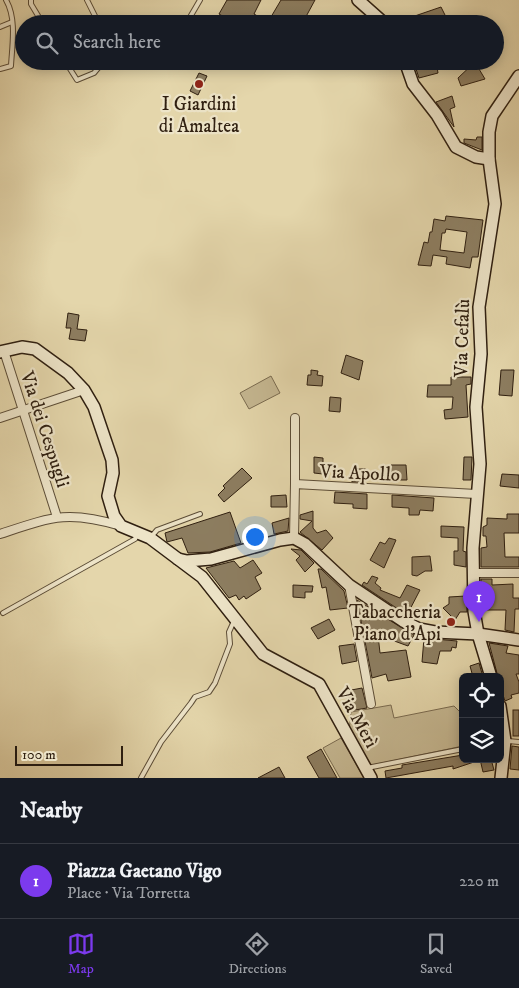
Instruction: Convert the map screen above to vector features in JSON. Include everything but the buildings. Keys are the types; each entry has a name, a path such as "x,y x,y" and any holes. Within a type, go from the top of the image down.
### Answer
{"street":[{"path":"358,0 375,15"},
{"path":"408,70 412,84 437,116 456,147 476,157 489,159"},
{"name":"Via Cefalù","path":"490,673 478,634 474,611 473,573 476,494 480,464 476,407 481,354 479,300 495,204 489,159 489,132 492,116 519,76"},
{"path":"2,351 22,347 35,349 68,373 84,390 94,407 112,460 113,473 108,496 114,516 121,526"},
{"name":"Via dei Cespugli","path":"2,351 57,517"},
{"path":"0,418 84,390"},
{"path":"295,418 295,484"},
{"name":"Via Apollo","path":"294,538 295,484 476,494"},
{"path":"0,534 57,517 76,515 121,526"},
{"name":"Via Merì","path":"121,526 150,538 202,577 263,654 320,684 368,773"},
{"path":"176,559 187,561 211,559 294,538 305,544 349,585 403,622 419,628 446,633 478,634 519,640"},
{"path":"202,577 201,568 203,564 211,559"},
{"path":"473,573 519,572"},
{"path":"349,585 371,704"},
{"path":"502,763 502,778"}],"lane":[{"path":"0,69 11,66 12,22 10,8 6,0"},
{"path":"31,0 31,4 38,15"},
{"path":"86,0 94,15"},
{"path":"191,15 200,0"},
{"path":"0,27 12,22"},
{"path":"71,70 77,80 94,73 96,70"},
{"path":"150,538 157,530 200,514"},
{"path":"3,612 135,539 139,533"},
{"path":"141,778 161,742 195,697 212,688 227,651 229,632 235,619"},
{"path":"504,741 519,742"},
{"path":"368,773 459,750"}],"shaded area":[{"path":"271,376 280,393 249,409 240,393"},
{"path":"391,705 394,718 454,706 459,711 459,747 367,766 349,732 351,712"},
{"path":"341,738 364,778 340,778 323,748"}],"place":[{"name":"I Giardini di Amaltea","path":"199,84"},
{"name":"Tabaccheria Piano d'Api","path":"451,622"},
{"name":"Piazza Gaetano Vigo","path":"479,622"}]}
